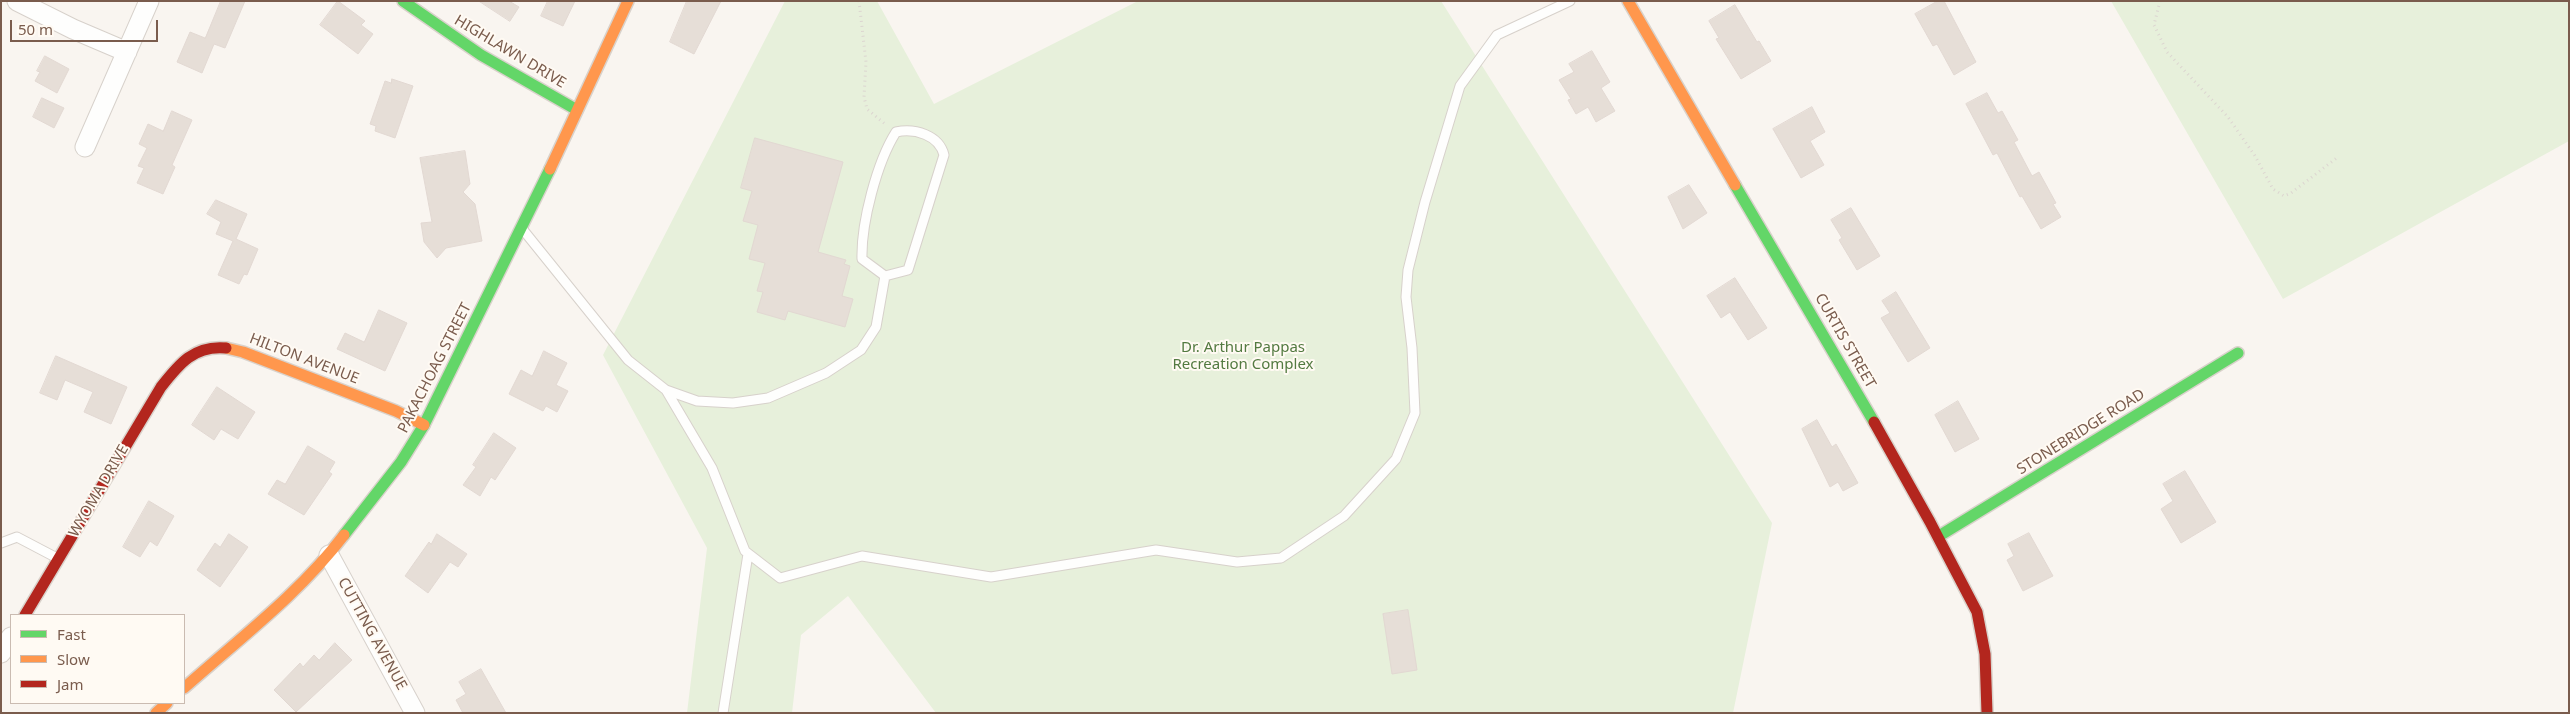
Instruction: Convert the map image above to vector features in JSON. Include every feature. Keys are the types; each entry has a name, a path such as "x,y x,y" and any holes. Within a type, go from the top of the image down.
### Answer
{"street":[{"path":"17,1 73,29 126,52"},
{"path":"85,147 149,1"},
{"name":"HIGHLAWN DRIVE","path":"403,1 481,55 577,110"},
{"name":"PAKACHOAG STREET","path":"185,687 281,602 329,555 401,462 424,425 522,228 628,1"},
{"name":"CURTIS STREET","path":"1628,1 1728,176 1859,394 1939,536 1971,598 1983,630 1986,652 1987,713"},
{"name":"HILTON AVENUE","path":"175,368 193,351 200,348 229,347 396,411 424,425"},
{"name":"STONEBRIDGE ROAD","path":"1939,536 2238,353"},
{"name":"WYOMA DRIVE","path":"26,614 161,387 175,368"},
{"name":"CUTTING AVENUE","path":"329,555 416,713"},
{"path":"1,654 10,639"},
{"path":"156,713 166,704"}],"lane":[{"path":"666,390 712,468 745,551 780,578 862,556 992,577 1156,550 1237,562 1281,558 1344,516 1396,459 1415,413 1412,348 1406,297 1408,270 1425,202 1460,86 1497,35 1570,1"},
{"path":"904,130 932,137 941,146 944,155 908,270 885,276 862,259 862,240 869,204 888,143 896,132 904,130"},
{"path":"522,228 628,360 666,390 697,401 733,403 768,398 826,373 861,350 876,327 885,276"},
{"path":"1,543 18,537 59,560"},
{"path":"723,713 748,554"}],"path":[{"path":"859,1 866,62 864,97 867,109 896,132"},
{"path":"2160,1 2154,25 2166,52 2228,117 2278,194 2284,196 2291,192 2338,157"}],"green space":[{"name":"Dr. Arthur Pappas Recreation Complex","path":"785,1 877,1 934,104 1138,1 1441,1 1772,523 1733,713 936,713 848,596 801,635 792,713 687,713 707,548 603,355"},
{"path":"2111,1 2569,1 2569,141 2283,299"}],"building":[{"path":"221,1 245,1 225,48 214,44 202,73 177,62 190,32 205,38"},
{"path":"338,1 365,21 361,25 373,34 358,54 320,25"},
{"path":"479,1 509,1 519,7 510,21"},
{"path":"548,1 575,1 563,26 541,16"},
{"path":"687,1 721,1 694,54 670,42"},
{"path":"1938,1 1944,1 1976,62 1954,75 1937,44 1933,46 1915,14"},
{"path":"1735,5 1757,42 1759,41 1771,61 1741,79 1716,39 1719,38 1709,21"},
{"path":"1592,51 1610,82 1601,88 1615,111 1596,122 1588,107 1576,114 1568,100 1571,99 1559,80 1574,72 1569,64"},
{"path":"45,56 69,69 57,93 35,81 40,72 37,71"},
{"path":"392,79 413,86 395,138 375,131 376,126 370,124 385,81 391,83"},
{"path":"1987,93 1998,113 2002,111 2018,140 2014,142 2032,176 2039,172 2056,203 2053,204 2061,217 2041,229 2022,196 2020,197 1997,153 1993,155 1966,104"},
{"path":"42,98 64,108 54,128 33,117"},
{"path":"1812,107 1825,132 1810,141 1824,165 1801,178 1773,129"},
{"path":"172,111 192,120 172,165 175,167 163,194 137,183 144,168 138,166 147,148 139,144 148,124 163,131"},
{"path":"755,138 843,162 818,252 846,260 844,264 850,266 842,296 853,299 845,327 788,311 785,320 757,312 763,292 757,291 765,263 749,259 758,225 743,221 752,191 741,188"},
{"path":"465,151 470,184 463,192 475,204 482,241 446,248 437,258 424,242 421,223 432,222 420,158"},
{"path":"1689,185 1707,213 1683,229 1668,197"},
{"path":"216,200 247,214 236,239 258,249 247,275 244,274 239,284 218,275 233,241 216,234 221,222 207,214"},
{"path":"1851,208 1880,256 1857,270 1839,240 1842,238 1831,220"},
{"path":"1735,278 1767,328 1748,340 1730,312 1721,318 1707,296"},
{"path":"1896,292 1930,348 1908,362 1881,318 1890,313 1882,301"},
{"path":"379,310 407,323 385,371 337,349 345,333 364,342"},
{"path":"544,351 567,363 556,385 568,391 557,412 546,406 543,411 509,394 521,370 532,376"},
{"path":"56,356 127,387 111,424 84,412 93,392 65,380 57,400 40,393"},
{"path":"217,387 255,412 238,439 221,429 214,440 192,425"},
{"path":"1958,401 1979,439 1955,452 1935,415"},
{"path":"1817,420 1832,447 1836,444 1858,483 1843,491 1838,482 1830,487 1802,429"},
{"path":"494,433 516,448 495,480 491,477 480,496 463,485 476,467 473,465"},
{"path":"308,446 335,462 329,472 332,474 304,515 268,494 277,480 285,484"},
{"path":"2185,471 2216,522 2181,543 2161,509 2173,501 2163,484"},
{"path":"149,501 174,516 157,546 150,541 140,557 123,547"},
{"path":"2029,533 2053,576 2023,591 2007,560 2014,556 2008,544"},
{"path":"229,534 248,547 220,587 197,570 215,543 220,547"},
{"path":"437,534 467,554 458,567 450,562 428,593 405,576 429,542 431,544"},
{"path":"1408,610 1417,670 1392,674 1383,614"},
{"path":"335,643 352,660 296,712 274,690 300,663 303,667 314,655 319,660"},
{"path":"481,669 506,713 463,713 456,700 466,694 459,682"}],"traffic: fast":[{"path":"403,1 481,55 577,110"},
{"path":"344,535 401,462 424,425 550,169"},
{"path":"1735,185 1874,422"},
{"path":"1939,536 2238,353"}],"traffic: slow":[{"path":"550,169 628,1"},
{"path":"1628,1 1735,185"},
{"path":"226,348 243,352 396,411 424,425"},
{"path":"185,687 289,596 344,535"},
{"path":"156,713 166,704"}],"traffic: jam":[{"path":"26,614 161,387 181,364 196,353 215,348 226,348"},
{"path":"1874,422 1930,522 1977,612 1985,654 1987,713"}]}
